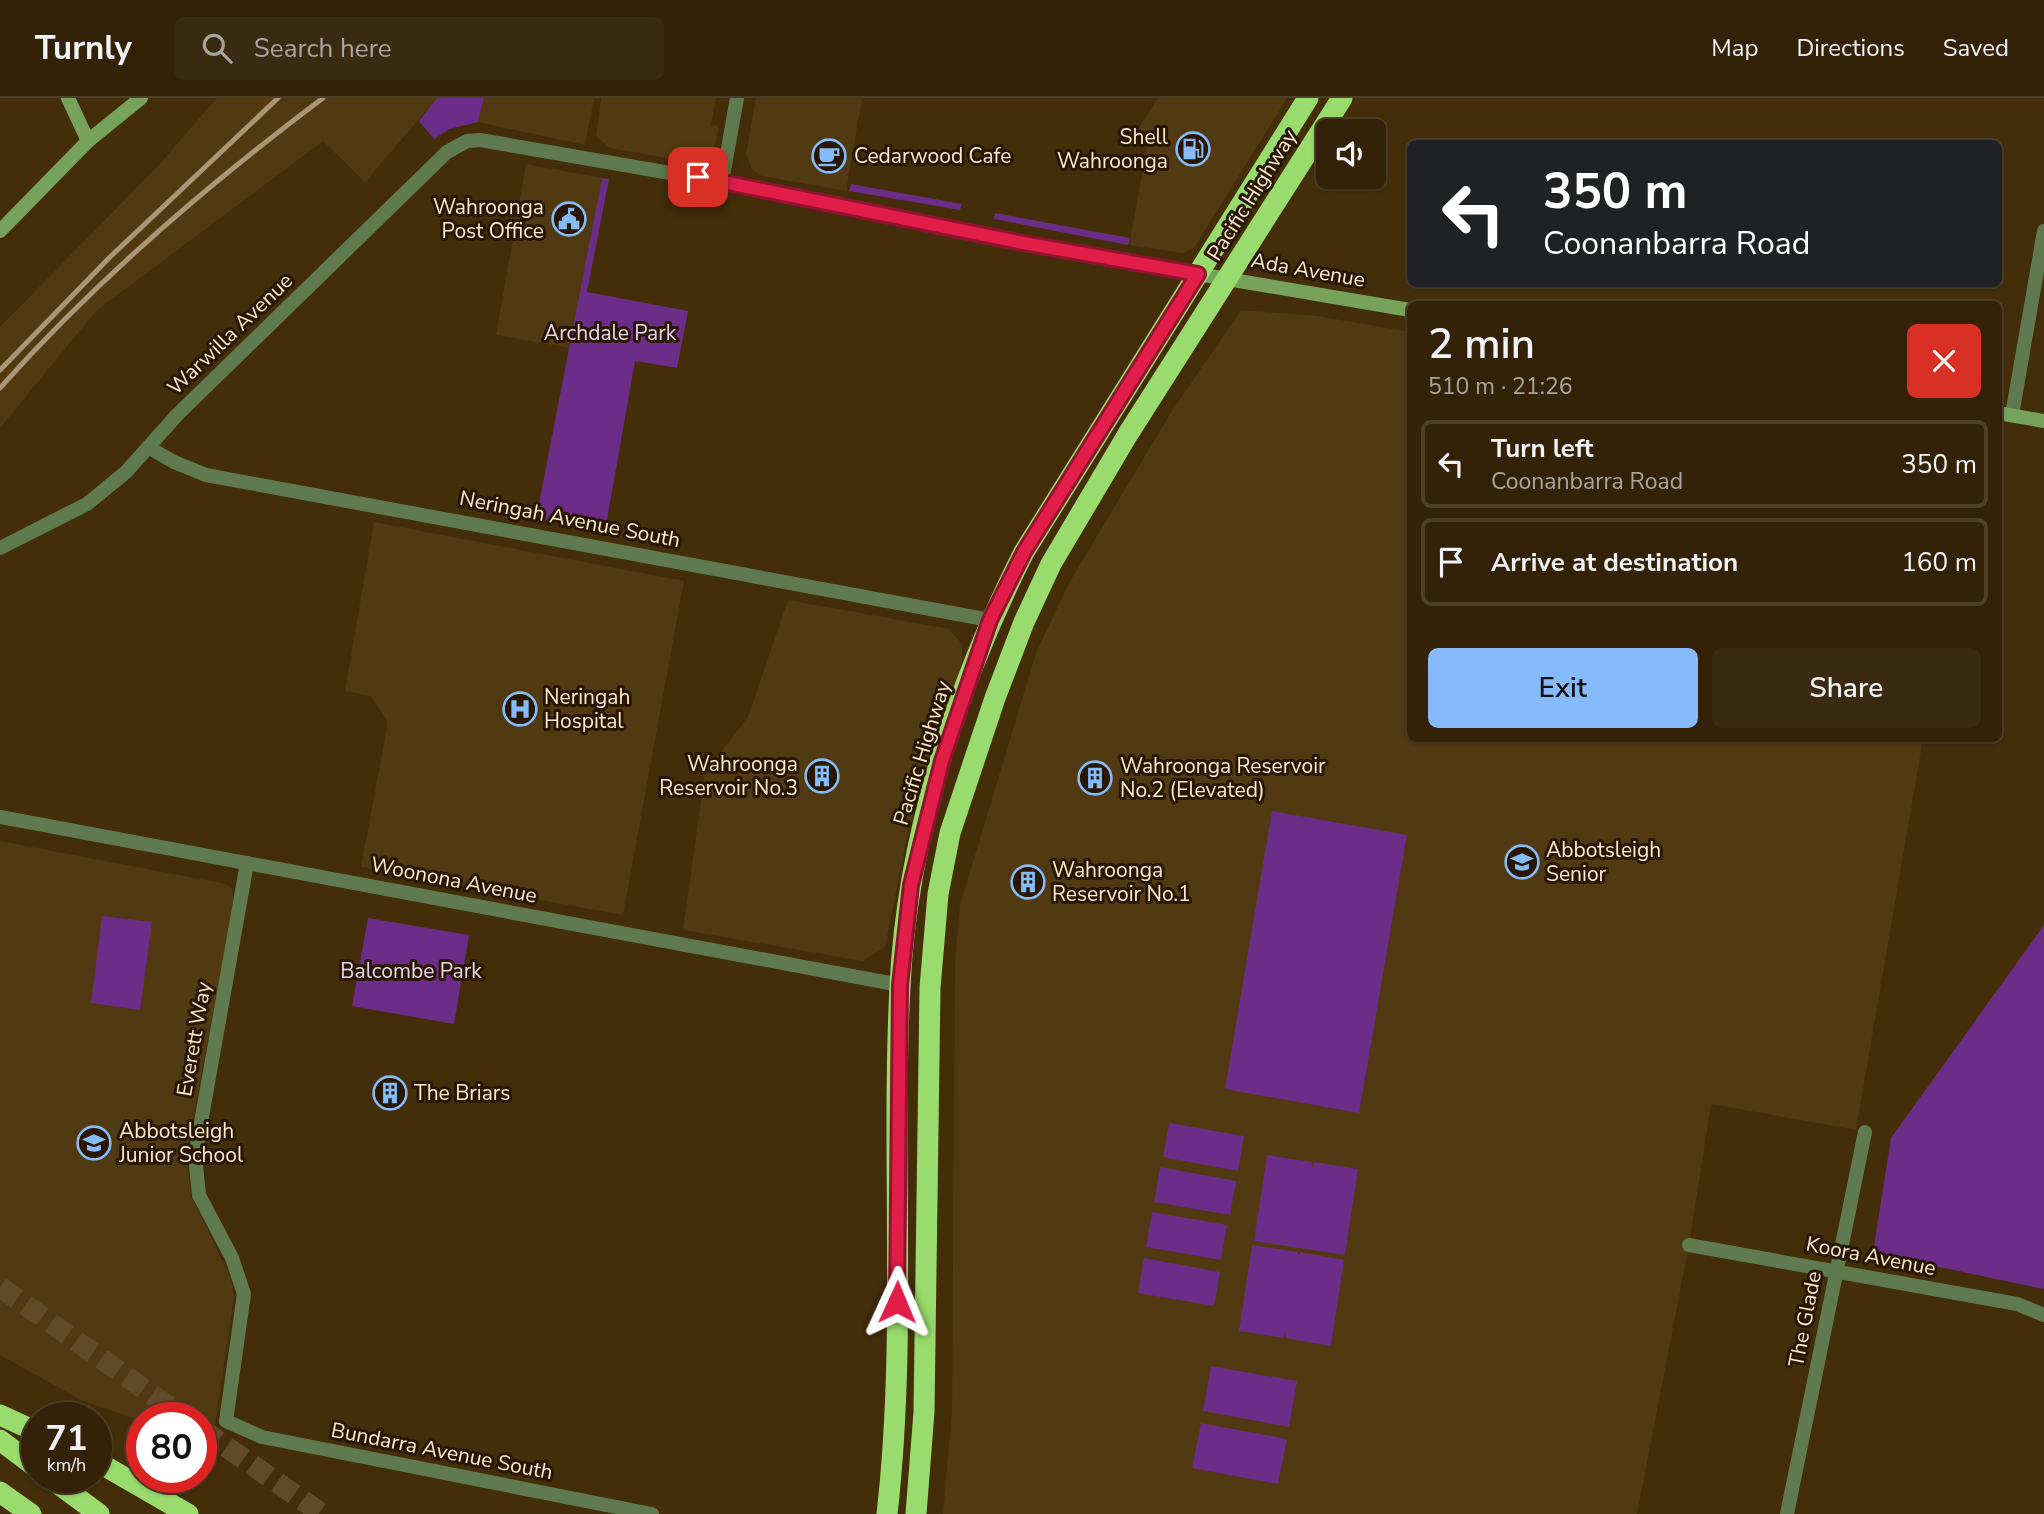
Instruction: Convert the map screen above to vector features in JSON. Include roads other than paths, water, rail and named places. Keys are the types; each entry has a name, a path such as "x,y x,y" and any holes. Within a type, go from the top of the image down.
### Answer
{"highway":[{"name":"Pacific Highway","path":"887,1514 895,1413 900,985 911,885 923,828 990,620 1030,542 1308,98"},
{"name":"Pacific Highway","path":"916,1514 923,1412 930,988 938,894 950,833 995,698 1024,622 1051,564 1128,434 1342,98"},
{"path":"0,1415 21,1425"},
{"path":"0,1440 21,1456"},
{"path":"112,1470 188,1514"},
{"path":"0,1492 32,1514"},
{"path":"71,1493 99,1514"}],"street":[{"path":"68,98 88,141"},
{"path":"0,231 88,141 141,98"},
{"path":"737,98 723,182 1041,246 1198,274"},
{"name":"Warwilla Avenue","path":"0,548 87,504 126,472 148,447 447,152 467,141 480,140 723,182"},
{"path":"2044,230 2005,414 2044,421"},
{"name":"Ada Avenue","path":"1198,274 1407,309"},
{"name":"Neringah Avenue South","path":"148,447 174,462 206,475 990,620"},
{"name":"Woonona Avenue","path":"0,817 900,985"},
{"name":"Everett Way","path":"226,1421 244,1294 232,1258 199,1195 195,1156 247,863"},
{"name":"The Glade","path":"1787,1514 1865,1132"},
{"name":"Koora Avenue","path":"1689,1245 1837,1269 2017,1304 2044,1315"},
{"name":"Bundarra Avenue South","path":"226,1421 261,1437 652,1514"}],"tunnel":[{"path":"0,1287 162,1402"},
{"path":"217,1440 322,1514"}],"railway":[{"path":"0,370 110,257 278,98"},
{"path":"0,388 75,309 154,235 195,199 323,98"}],"place":[{"name":"Shell Wahroonga","path":"1193,149"},
{"name":"Cedarwood Cafe","path":"829,156"},
{"name":"Wahroonga Post Office","path":"569,219"},
{"name":"Neringah Hospital","path":"520,709"},
{"name":"Wahroonga Reservoir No.3","path":"822,776"},
{"name":"Wahroonga Reservoir No.2 (Elevated)","path":"1095,778"},
{"name":"Abbotsleigh Senior","path":"1522,862"},
{"name":"Wahroonga Reservoir No.1","path":"1028,882"},
{"name":"The Briars","path":"390,1093"},
{"name":"Abbotsleigh Junior School","path":"94,1143"}],"park label":[{"name":"Archdale Park","path":"610,333"},
{"name":"Balcombe Park","path":"411,971"}]}
